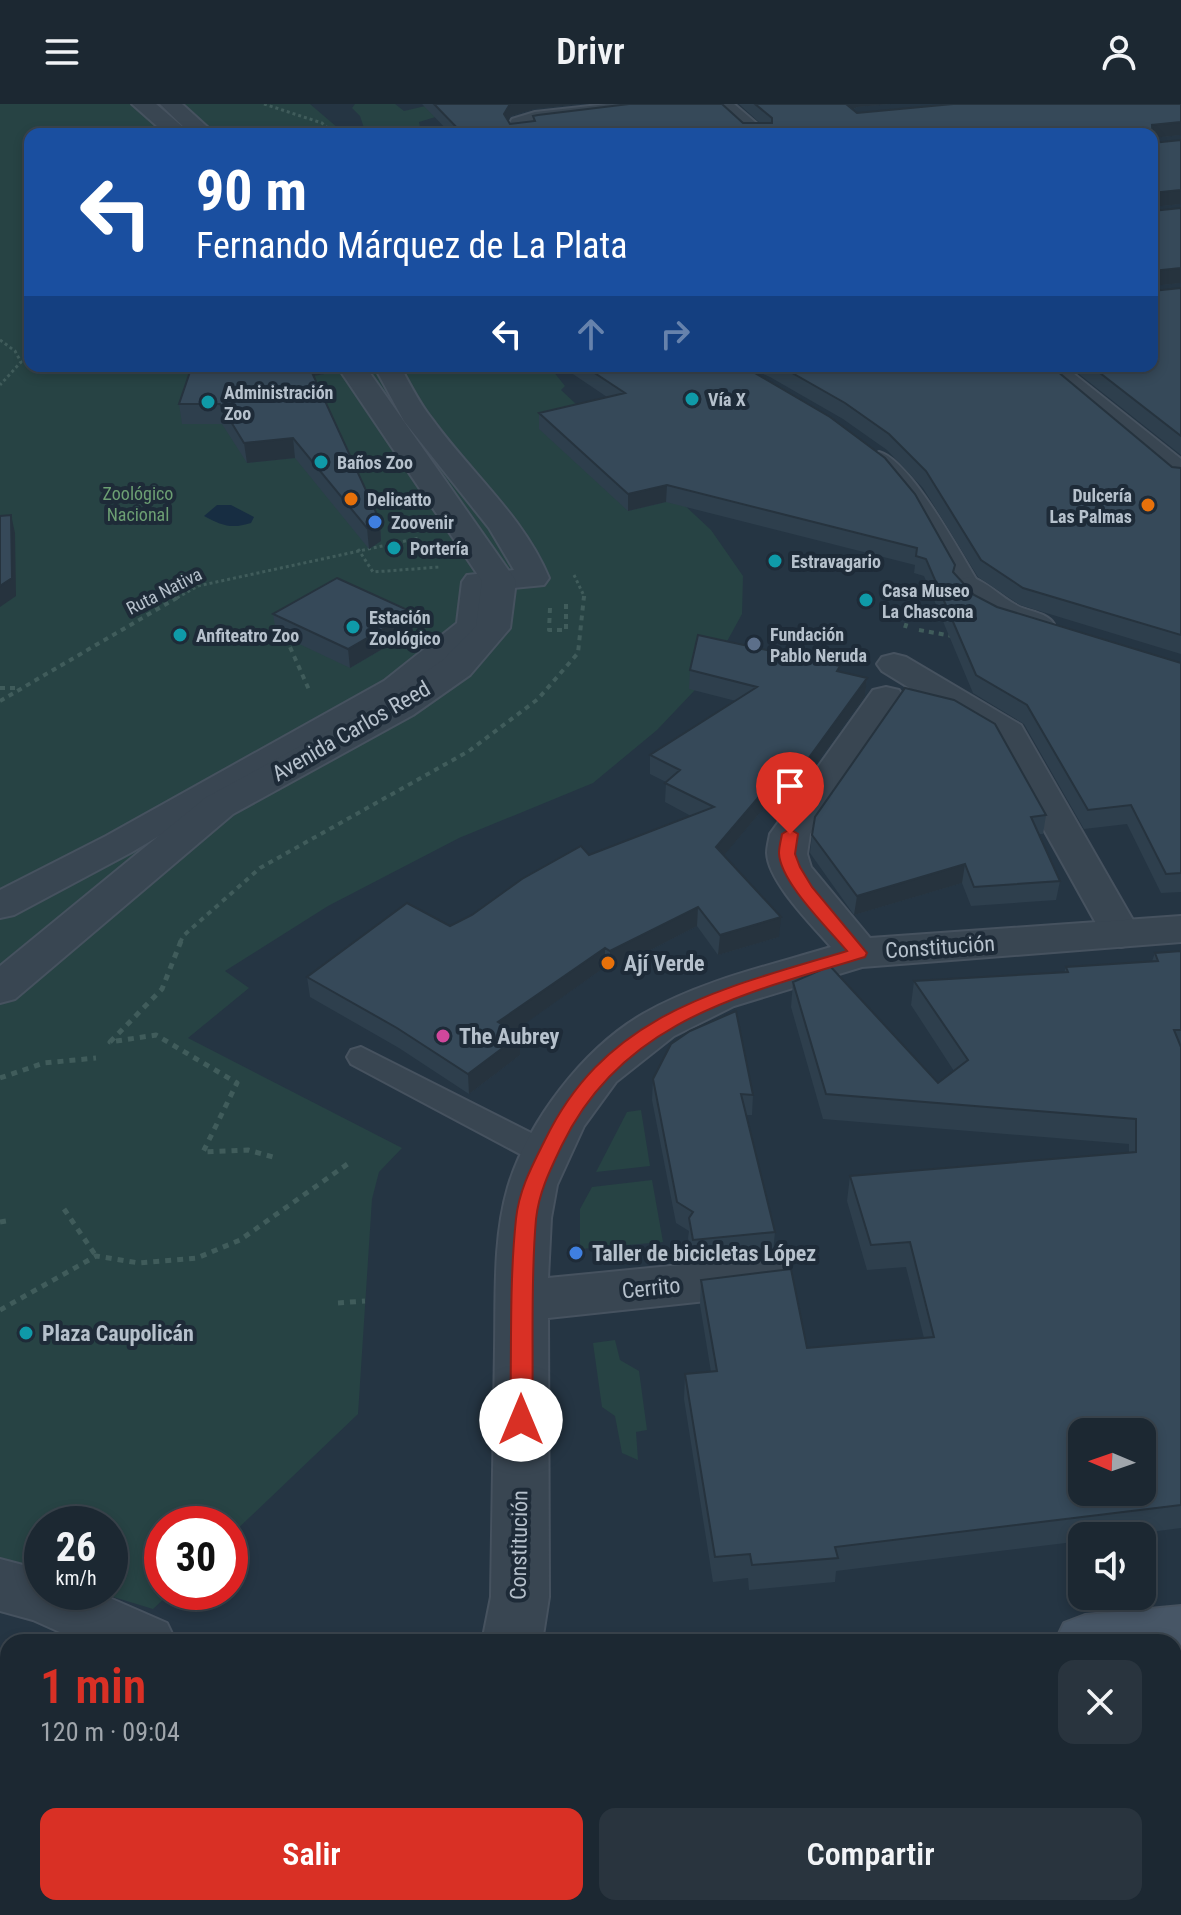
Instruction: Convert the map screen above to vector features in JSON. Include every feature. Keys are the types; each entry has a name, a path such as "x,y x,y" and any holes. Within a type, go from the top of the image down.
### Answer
{"street":[{"path":"143,104 173,128"},
{"path":"170,104 197,128"},
{"path":"518,128 520,124 535,119 664,104"},
{"path":"721,104 751,128"},
{"path":"0,906 119,844 396,688 473,627 488,576 354,372"},
{"path":"390,372 418,421 500,522 526,560 533,578 488,576"},
{"path":"1054,372 1181,474"},
{"name":"Avenida Carlos Reed","path":"0,989 219,806 400,707 457,667 493,628 488,576"},
{"path":"970,587 985,603 999,611 1065,633"},
{"path":"859,953 805,890 787,854 790,834 890,681 1008,733 1121,934"},
{"name":"Constitución","path":"513,1634 520,1597 522,1301 526,1218 533,1185 546,1154 565,1118 600,1071 658,1025 719,996 859,953 1181,929"},
{"name":"Cerrito","path":"522,1301 780,1274"},
{"path":"21,1590 68,1634"},
{"path":"21,1590 127,1634"}],"lane":[{"path":"857,443 891,467 907,485 970,587"},
{"path":"361,1057 546,1154"}],"path":[{"path":"264,104 322,123 327,128"},
{"path":"0,340 15,351 21,362 0,385"},
{"name":"Ruta Nativa","path":"0,701 198,586 407,540"},
{"path":"358,549 373,572 488,576"},
{"path":"273,1157 248,1150 203,1152 237,1083 156,1035 110,1042 162,989 183,936 260,868 469,751 538,699 578,653 585,599 572,571"},
{"path":"919,585 903,627 962,638"},
{"path":"286,638 296,658"},
{"path":"0,688 21,688"},
{"path":"0,1078 44,1063 96,1058"},
{"path":"0,1310 96,1256 139,1263 197,1258 240,1240 349,1163"},
{"path":"64,1209 96,1256"},
{"path":"338,1303 365,1301"}],"green space":[{"name":"Zoológico Nacional","path":"0,104 310,104 338,128 24,128 24,372 554,372 565,386 561,390 711,530 743,576 742,614 719,656 694,691 657,730 593,783 459,838 328,906 225,971 249,988 188,1038 402,1148 379,1172 372,1199 358,1414 248,1519 248,1506 144,1506 144,1606 128,1601 128,1506 24,1506 24,1610 31,1610 27,1618 0,1613"},
{"path":"355,104 395,104 404,111 434,104 442,115 419,122 420,128 364,128 360,116 352,108"},
{"path":"641,1110 650,1166 596,1172 627,1112"},
{"path":"652,1180 663,1242 580,1249 580,1209 592,1187"},
{"path":"615,1340 620,1360 639,1371 647,1430 636,1432 638,1460 622,1453 615,1416 602,1407 593,1343"}],"water":[{"path":"217,505 231,505 254,517 251,523 233,526 204,516"}],"building":[{"path":"434,104 510,104 504,114 510,124 535,121 533,116 538,115 629,104 722,104 743,123 772,123 772,118 755,104 846,104 857,113 953,104 1181,104 1181,122 1152,125 1152,128 457,128"},
{"path":"1181,140 1181,190 1158,192 1158,142"},
{"path":"1181,208 1181,268 1158,270 1158,210"},
{"path":"1181,288 1181,436 1099,372 1158,372 1158,290"},
{"path":"190,372 312,372 380,521 367,528 293,438 244,443 220,404 179,404"},
{"path":"593,372 753,372 830,417 885,458 915,494 955,565 953,572 974,595 997,607 1181,663 1181,873 1166,874 1131,805 1088,810 1027,705 976,675 926,559 916,556 917,548 667,485 628,494 539,413 625,393"},
{"path":"791,372 1058,372 1172,467 1181,468 1181,635 1023,588 981,560 926,471 889,434 845,403"},
{"path":"11,515 12,578 0,586 0,516"},
{"path":"337,578 412,612 348,649 273,614"},
{"path":"698,635 840,666 837,671 867,678 784,792 775,778 716,847 781,917 720,935 698,907 610,951 605,948 498,1022 520,1035 468,1074 397,1028 307,977 407,903 450,926 472,915 522,879 581,846 589,855 714,807 665,783 680,770 650,755 757,687 690,670"},
{"path":"905,688 954,700 995,724 1046,815 1031,817 1060,881 974,887 965,864 857,896 812,835 815,817"},
{"path":"1181,951 1181,1030 1174,1030 1181,1047 1181,1505 835,1547 838,1558 752,1565 750,1554 715,1557 685,1374 717,1371 701,1280 791,1269 807,1348 934,1337 910,1242 871,1245 850,1176 1136,1152 1136,1119 826,1094 793,982 830,966 938,1083 968,1060 914,981 1068,972 1066,967 1158,961 1155,953"},
{"path":"736,1011 753,1095 741,1094 775,1232 693,1240 689,1218 693,1212 677,1202 653,1079 671,1044 690,1031"}],"place":[{"name":"Vía X","path":"692,399"},
{"name":"Administración Zoo","path":"208,402"},
{"name":"Baños Zoo","path":"321,462"},
{"name":"Delicatto","path":"351,499"},
{"name":"Dulcería Las Palmas","path":"1148,505"},
{"name":"Zoovenir","path":"375,522"},
{"name":"Portería","path":"394,548"},
{"name":"Estravagario","path":"775,561"},
{"name":"Casa Museo La Chascona","path":"866,600"},
{"name":"Estación Zoológico","path":"353,627"},
{"name":"Anfiteatro Zoo","path":"180,635"},
{"name":"Fundación Pablo Neruda","path":"754,644"},
{"name":"Ají Verde","path":"608,963"},
{"name":"The Aubrey","path":"443,1036"},
{"name":"Taller de bicicletas López","path":"576,1253"},
{"name":"Plaza Caupolicán","path":"26,1333"}],"route":[{"path":"521,1420 526,1218 533,1185 565,1118 600,1071 658,1025 719,996 859,953 805,890 791,867 787,854 790,834"}]}
